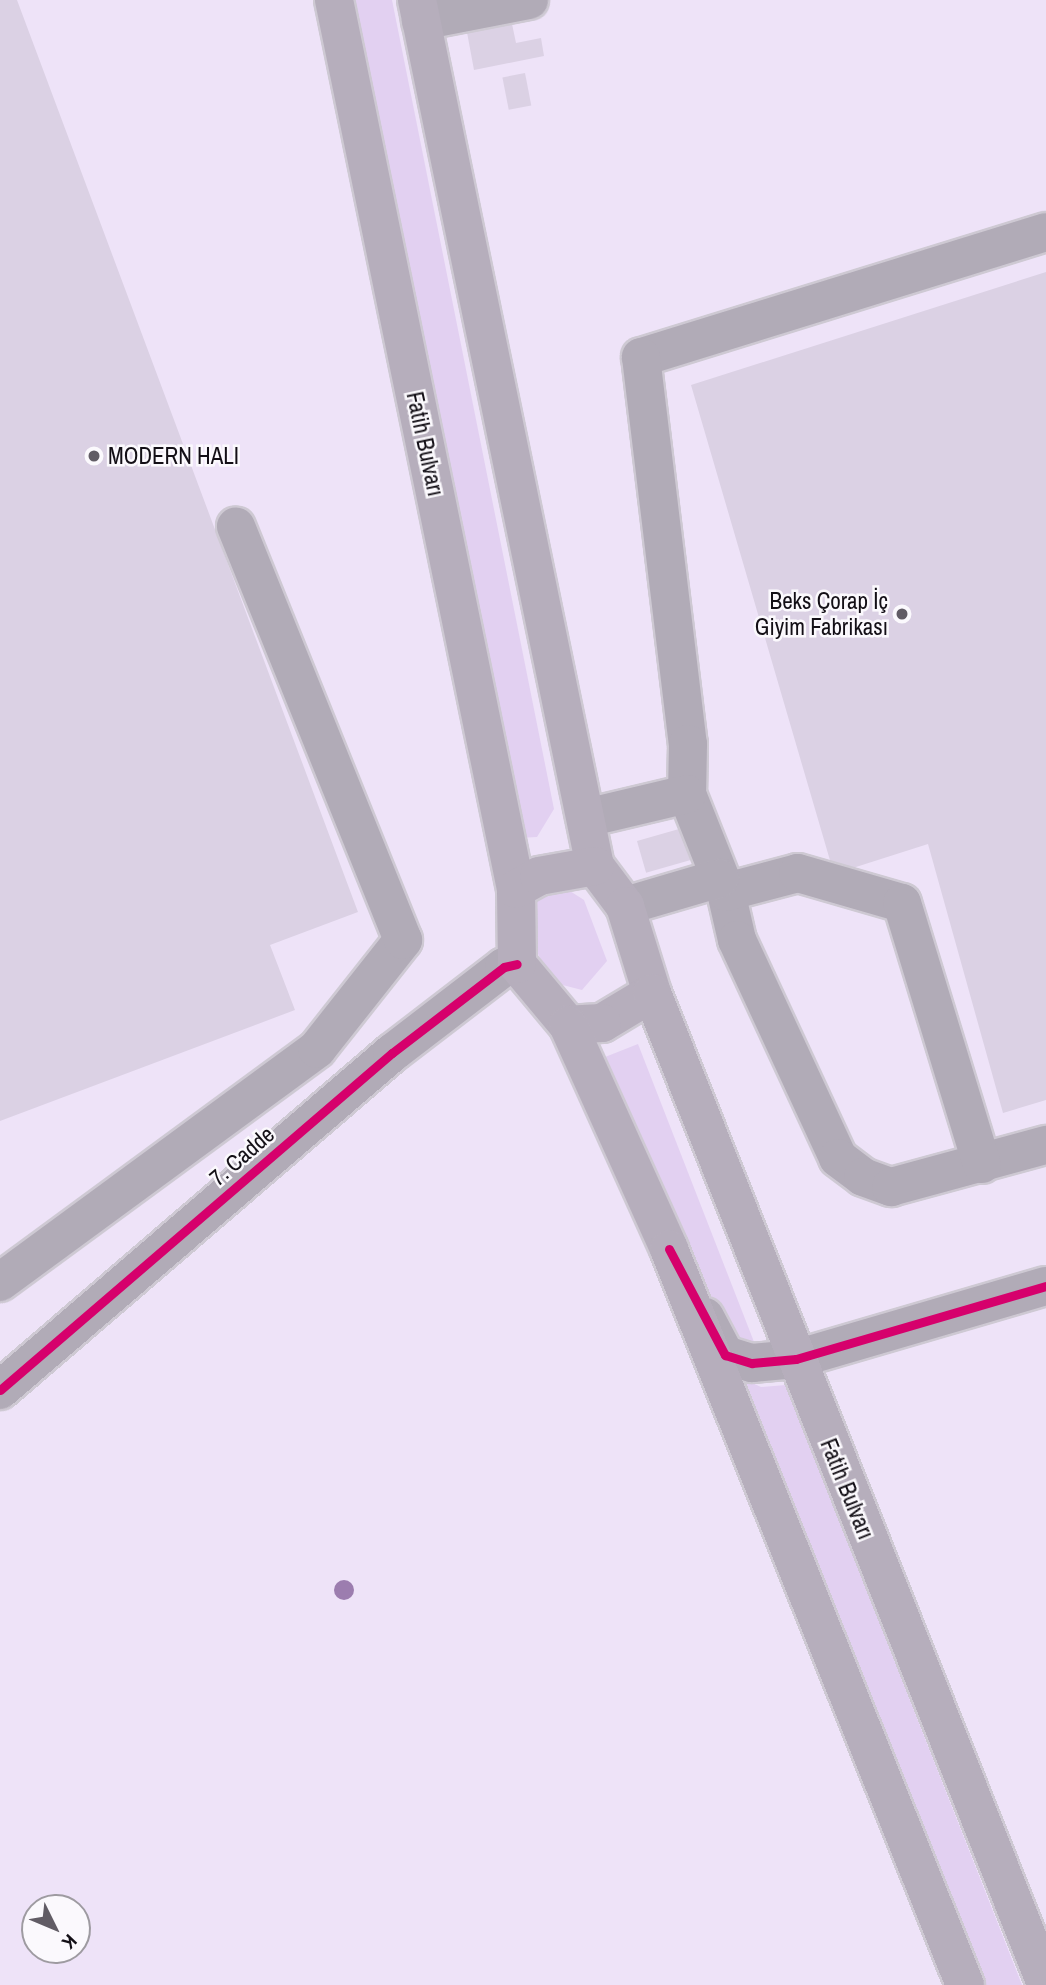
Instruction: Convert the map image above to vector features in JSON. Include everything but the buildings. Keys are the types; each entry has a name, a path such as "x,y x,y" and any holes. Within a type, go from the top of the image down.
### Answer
{"main road":[{"name":"Fatih Bulvarı","path":"334,0 516,889 517,964"},
{"name":"Fatih Bulvarı","path":"419,10 595,866 625,906 652,993 1046,1984"},
{"path":"516,889 539,876 595,866"},
{"path":"517,964 568,1025 669,1249 965,1985"},
{"path":"568,1025 602,1023 652,993"}],"street":[{"path":"419,10 529,0"},
{"path":"1046,232 641,357 688,744 687,794 723,885 737,940 838,1158 863,1177 891,1187 1046,1145"},
{"path":"0,1282 317,1049 403,940 236,526"},
{"path":"586,818 687,794"},
{"path":"625,906 723,885 798,873 902,903 982,1164"},
{"name":"7. Cadde","path":"0,1390 392,1053 504,967 517,964"},
{"path":"669,1249 725,1355 751,1363 796,1359 1046,1286"}],"shaded area":[{"path":"0,0 1046,0 1046,1985 0,1985"},
{"path":"350,0 392,0 554,809 537,837 518,838"},
{"path":"562,886 584,900 607,961 582,990 551,982 526,928 536,900"},
{"path":"638,1044 756,1347 718,1331 600,1059"},
{"path":"737,1376 761,1387 786,1385 1022,1985 977,1985"}],"cycle path":[{"path":"0,1390 392,1053 504,967 517,964"},
{"path":"669,1249 725,1355 752,1363 796,1359 1046,1286"}],"place":[{"name":"MODERN HALI","path":"94,456"},
{"name":"Beks Çorap İç Giyim Fabrikası","path":"902,614"}]}
